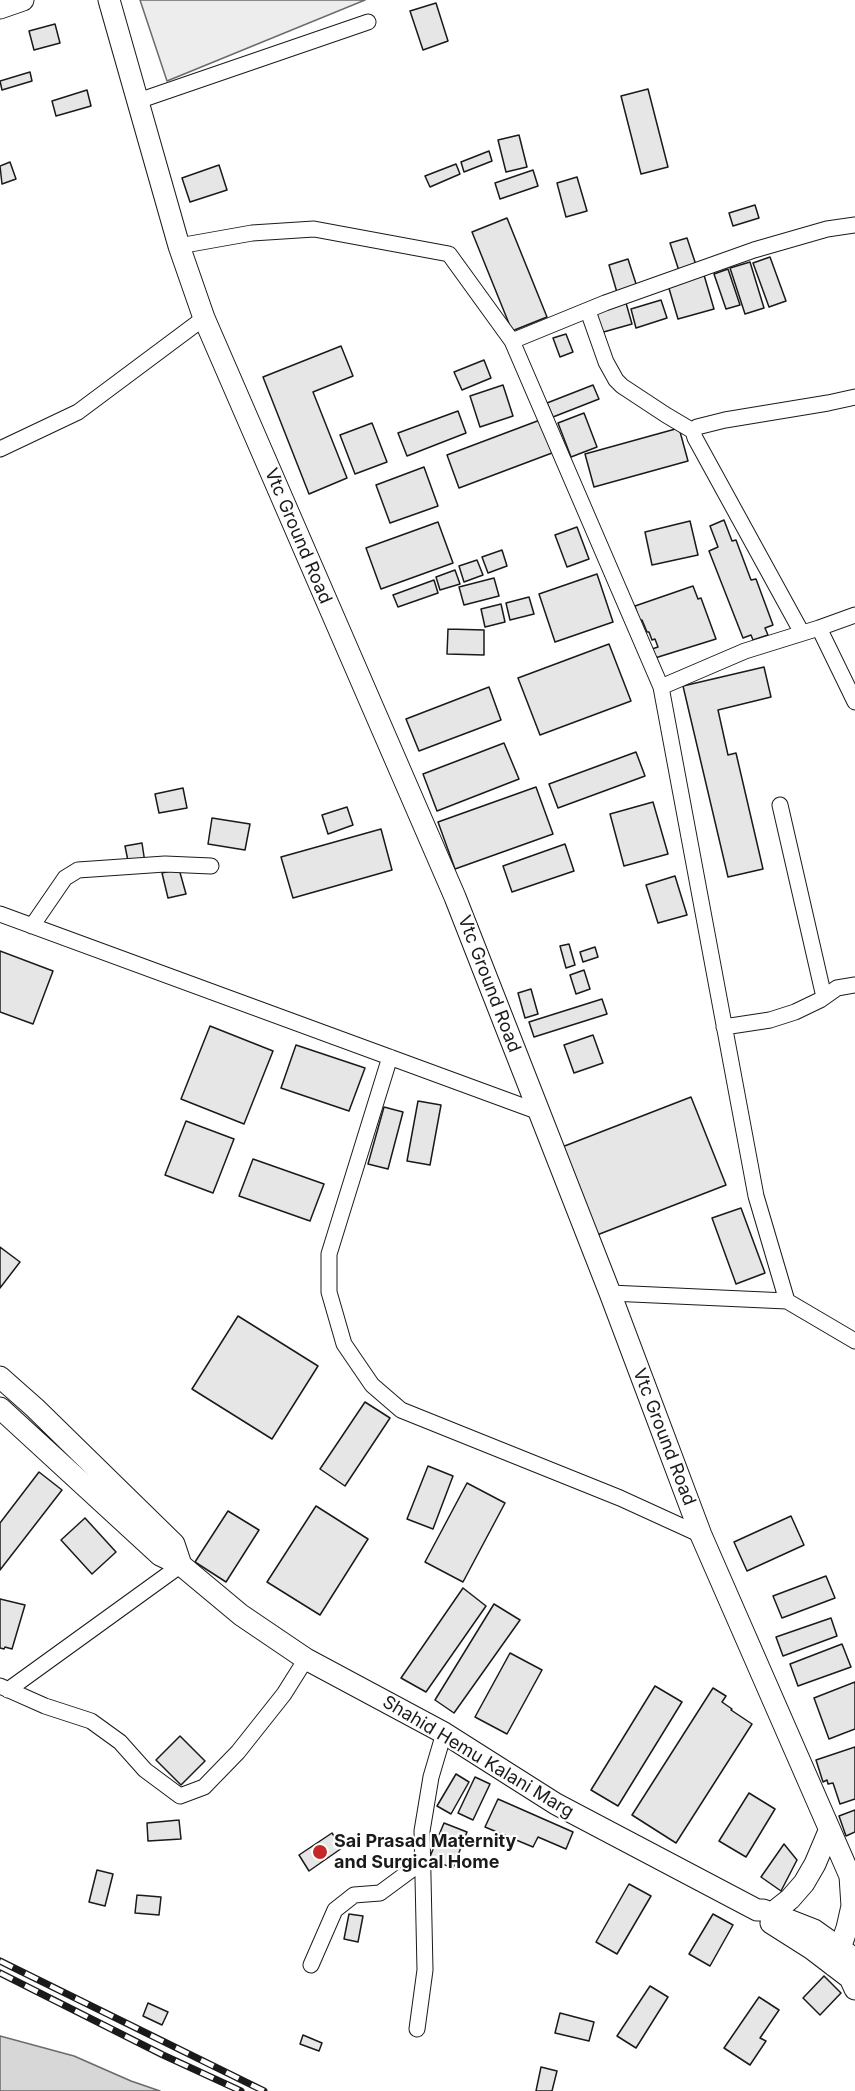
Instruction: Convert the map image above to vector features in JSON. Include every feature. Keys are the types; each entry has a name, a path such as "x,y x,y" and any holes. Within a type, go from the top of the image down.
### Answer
{"street":[{"path":"0,8 23,0"},
{"name":"Vtc Ground Road","path":"109,0 179,246 204,318 455,897 610,1293 701,1535 850,1876 853,1904 843,1958"},
{"path":"138,101 368,22"},
{"path":"512,341 605,303 754,249 827,229 855,225"},
{"path":"179,246 252,232 314,230 449,254 512,341 661,687 756,1196 787,1301"},
{"path":"588,311 606,362 616,380 693,431 700,448 802,633"},
{"path":"0,449 78,412 204,318"},
{"path":"693,431 697,427 725,420 855,397"},
{"path":"661,687 745,651 855,615"},
{"path":"819,628 855,702"},
{"path":"780,805 824,997"},
{"path":"32,926 64,878 78,870 165,864 211,866"},
{"path":"1,913 539,1112"},
{"path":"724,1027 770,1020 795,1012 837,988 855,985"},
{"path":"390,1057 329,1254 329,1292 344,1344 372,1385 401,1410 620,1498 701,1535"},
{"path":"610,1293 787,1301 855,1341"},
{"name":"Shahid Hemu Kalani Marg","path":"0,1377 35,1408 174,1544 181,1565"},
{"name":"Shahid Hemu Kalani Marg","path":"0,1408 160,1555 181,1565 241,1615 306,1659 444,1733 556,1804 764,1912"},
{"path":"4,1688 181,1565"},
{"path":"4,1688 45,1706 91,1721 120,1742 145,1770 180,1796 204,1787 238,1752 284,1694 306,1659"},
{"path":"417,2028 425,1970 422,1831 431,1777 444,1733"},
{"path":"764,1912 790,1899 804,1883 829,1831"},
{"path":"311,1965 335,1910 354,1895 380,1893 422,1862"},
{"name":"Shahid Hemu Kalani Marg","path":"764,1912 759,1915 843,1958 855,1989"}],"shaded area":[{"path":"140,0 365,0 167,81"},
{"path":"0,2036 74,2056 160,2091 0,2091"}],"building":[{"path":"436,3 448,41 423,50 410,11"},
{"path":"55,24 60,43 34,50 29,31"},
{"path":"30,72 32,81 2,90 0,81"},
{"path":"648,89 668,167 641,174 621,96"},
{"path":"87,90 91,106 56,116 52,101"},
{"path":"519,135 527,167 506,172 498,140"},
{"path":"489,151 492,161 464,172 461,162"},
{"path":"10,162 16,179 2,184 0,166"},
{"path":"456,164 460,174 430,187 425,176"},
{"path":"219,165 227,190 190,202 182,178"},
{"path":"533,170 538,186 500,199 495,183"},
{"path":"577,177 587,211 566,217 557,183"},
{"path":"755,205 759,218 733,226 729,213"},
{"path":"507,218 547,317 512,331 472,232"},
{"path":"687,238 697,268 680,274 670,243"},
{"path":"770,257 786,301 769,307 753,263"},
{"path":"628,259 638,290 618,296 609,265"},
{"path":"750,262 764,308 745,314 730,268"},
{"path":"728,269 740,305 726,309 714,274"},
{"path":"704,275 714,309 678,319 668,285"},
{"path":"661,300 667,318 636,328 631,309"},
{"path":"626,303 632,324 600,333 594,311"},
{"path":"566,334 573,352 560,357 553,338"},
{"path":"341,346 353,376 313,392 347,478 309,494 263,377"},
{"path":"484,360 491,378 462,390 454,372"},
{"path":"503,385 513,416 480,427 470,396"},
{"path":"593,385 599,399 553,417 547,403"},
{"path":"458,411 466,433 407,456 398,433"},
{"path":"584,413 597,447 571,457 558,423"},
{"path":"540,420 552,453 459,488 447,455"},
{"path":"372,423 387,462 355,474 340,435"},
{"path":"679,428 688,461 594,487 585,454"},
{"path":"424,467 438,506 390,523 376,485"},
{"path":"724,520 732,541 736,540 751,580 756,579 773,625 765,628 768,635 753,640 751,635 743,638 709,551 718,547 710,526"},
{"path":"690,521 698,555 652,565 645,532"},
{"path":"438,522 453,563 381,589 366,548"},
{"path":"577,527 589,559 567,567 555,535"},
{"path":"502,550 507,566 488,573 482,557"},
{"path":"477,560 483,575 464,582 459,566"},
{"path":"455,570 460,584 440,590 436,577"},
{"path":"597,574 613,622 555,642 539,594"},
{"path":"494,578 499,596 464,605 459,587"},
{"path":"434,580 438,593 398,607 393,595"},
{"path":"693,586 698,599 701,598 716,639 655,658 652,649 658,647 655,639 652,640 642,620 639,620 635,606"},
{"path":"529,597 534,614 510,620 506,603"},
{"path":"501,604 505,622 485,627 481,609"},
{"path":"448,629 484,630 484,655 447,654"},
{"path":"609,644 631,701 540,735 518,678"},
{"path":"764,667 771,697 718,710 728,755 736,753 763,869 728,877 683,686"},
{"path":"489,687 501,720 419,751 406,719"},
{"path":"504,743 519,779 437,811 423,774"},
{"path":"636,752 645,776 558,808 549,784"},
{"path":"536,787 553,834 455,869 438,822"},
{"path":"183,788 187,808 159,813 155,794"},
{"path":"653,802 668,854 624,866 610,814"},
{"path":"347,807 353,825 328,834 322,815"},
{"path":"212,818 250,824 245,850 208,844"},
{"path":"381,829 392,870 293,898 281,857"},
{"path":"142,843 145,863 129,866 125,846"},
{"path":"565,844 574,871 512,892 503,866"},
{"path":"179,869 186,894 168,898 162,873"},
{"path":"675,876 687,915 658,923 646,885"},
{"path":"569,944 575,965 566,968 560,946"},
{"path":"595,947 598,957 583,962 580,952"},
{"path":"0,951 53,971 33,1024 0,1012"},
{"path":"584,970 590,989 576,994 570,975"},
{"path":"531,989 538,1014 525,1018 518,993"},
{"path":"602,999 607,1014 534,1037 529,1022"},
{"path":"210,1026 273,1051 244,1124 181,1099"},
{"path":"593,1035 603,1063 574,1073 564,1045"},
{"path":"296,1045 365,1068 349,1111 281,1088"},
{"path":"691,1097 726,1185 597,1235 562,1147"},
{"path":"418,1101 441,1105 430,1165 407,1161"},
{"path":"384,1107 403,1112 388,1169 368,1164"},
{"path":"186,1121 234,1139 213,1193 165,1175"},
{"path":"253,1159 324,1184 310,1221 239,1196"},
{"path":"741,1208 765,1273 736,1284 712,1218"},
{"path":"0,1247 20,1262 0,1288"},
{"path":"238,1316 318,1366 272,1439 192,1389"},
{"path":"365,1402 390,1418 345,1486 320,1469"},
{"path":"428,1466 453,1476 433,1529 407,1519"},
{"path":"39,1472 62,1490 0,1570 0,1523"},
{"path":"467,1483 505,1503 463,1582 425,1562"},
{"path":"316,1506 368,1539 320,1615 267,1582"},
{"path":"228,1511 259,1530 226,1582 195,1562"},
{"path":"791,1516 804,1545 747,1571 734,1542"},
{"path":"85,1518 116,1552 92,1574 61,1540"},
{"path":"826,1576 835,1598 782,1618 773,1596"},
{"path":"463,1588 486,1606 426,1692 401,1678"},
{"path":"0,1599 25,1605 12,1649 0,1648"},
{"path":"494,1604 520,1620 454,1713 435,1700"},
{"path":"831,1618 837,1636 783,1656 776,1637"},
{"path":"842,1644 851,1667 798,1686 790,1664"},
{"path":"510,1653 542,1670 507,1734 475,1717"},
{"path":"855,1682 855,1729 829,1739 814,1698"},
{"path":"655,1686 682,1702 618,1806 591,1790"},
{"path":"713,1688 726,1696 722,1702 752,1724 676,1843 632,1815"},
{"path":"180,1736 205,1761 181,1785 156,1760"},
{"path":"855,1747 855,1799 840,1804 833,1783 828,1784 827,1780 823,1782 816,1760"},
{"path":"456,1774 469,1782 451,1814 437,1806"},
{"path":"475,1777 490,1784 473,1820 458,1813"},
{"path":"749,1793 775,1809 746,1857 719,1841"},
{"path":"498,1799 573,1832 566,1849 538,1837 533,1847 485,1827"},
{"path":"855,1810 855,1832 846,1836 839,1816"},
{"path":"179,1820 181,1839 148,1841 147,1823"},
{"path":"444,1823 467,1832 453,1868 429,1859"},
{"path":"332,1833 342,1848 309,1871 299,1855"},
{"path":"784,1844 797,1860 781,1891 761,1877"},
{"path":"97,1870 113,1874 105,1906 89,1902"},
{"path":"629,1884 651,1896 617,1954 596,1942"},
{"path":"137,1895 161,1897 159,1915 135,1913"},
{"path":"349,1914 363,1916 358,1942 344,1939"},
{"path":"713,1914 733,1925 710,1966 689,1954"},
{"path":"824,1976 841,1993 820,2015 803,1998"},
{"path":"650,1986 668,1997 636,2048 617,2036"},
{"path":"759,1997 779,2010 760,2038 766,2041 750,2065 724,2048"},
{"path":"148,2003 168,2012 162,2025 143,2016"},
{"path":"560,2013 594,2022 589,2041 555,2033"},
{"path":"303,2035 322,2043 319,2051 300,2044"},
{"path":"541,2067 557,2071 552,2091 536,2091"}],"railway":[{"path":"0,1961 264,2091"},
{"path":"0,1973 163,2055 241,2091"}],"place":[{"name":"Sai Prasad Maternity and Surgical Home","path":"320,1852"}]}
